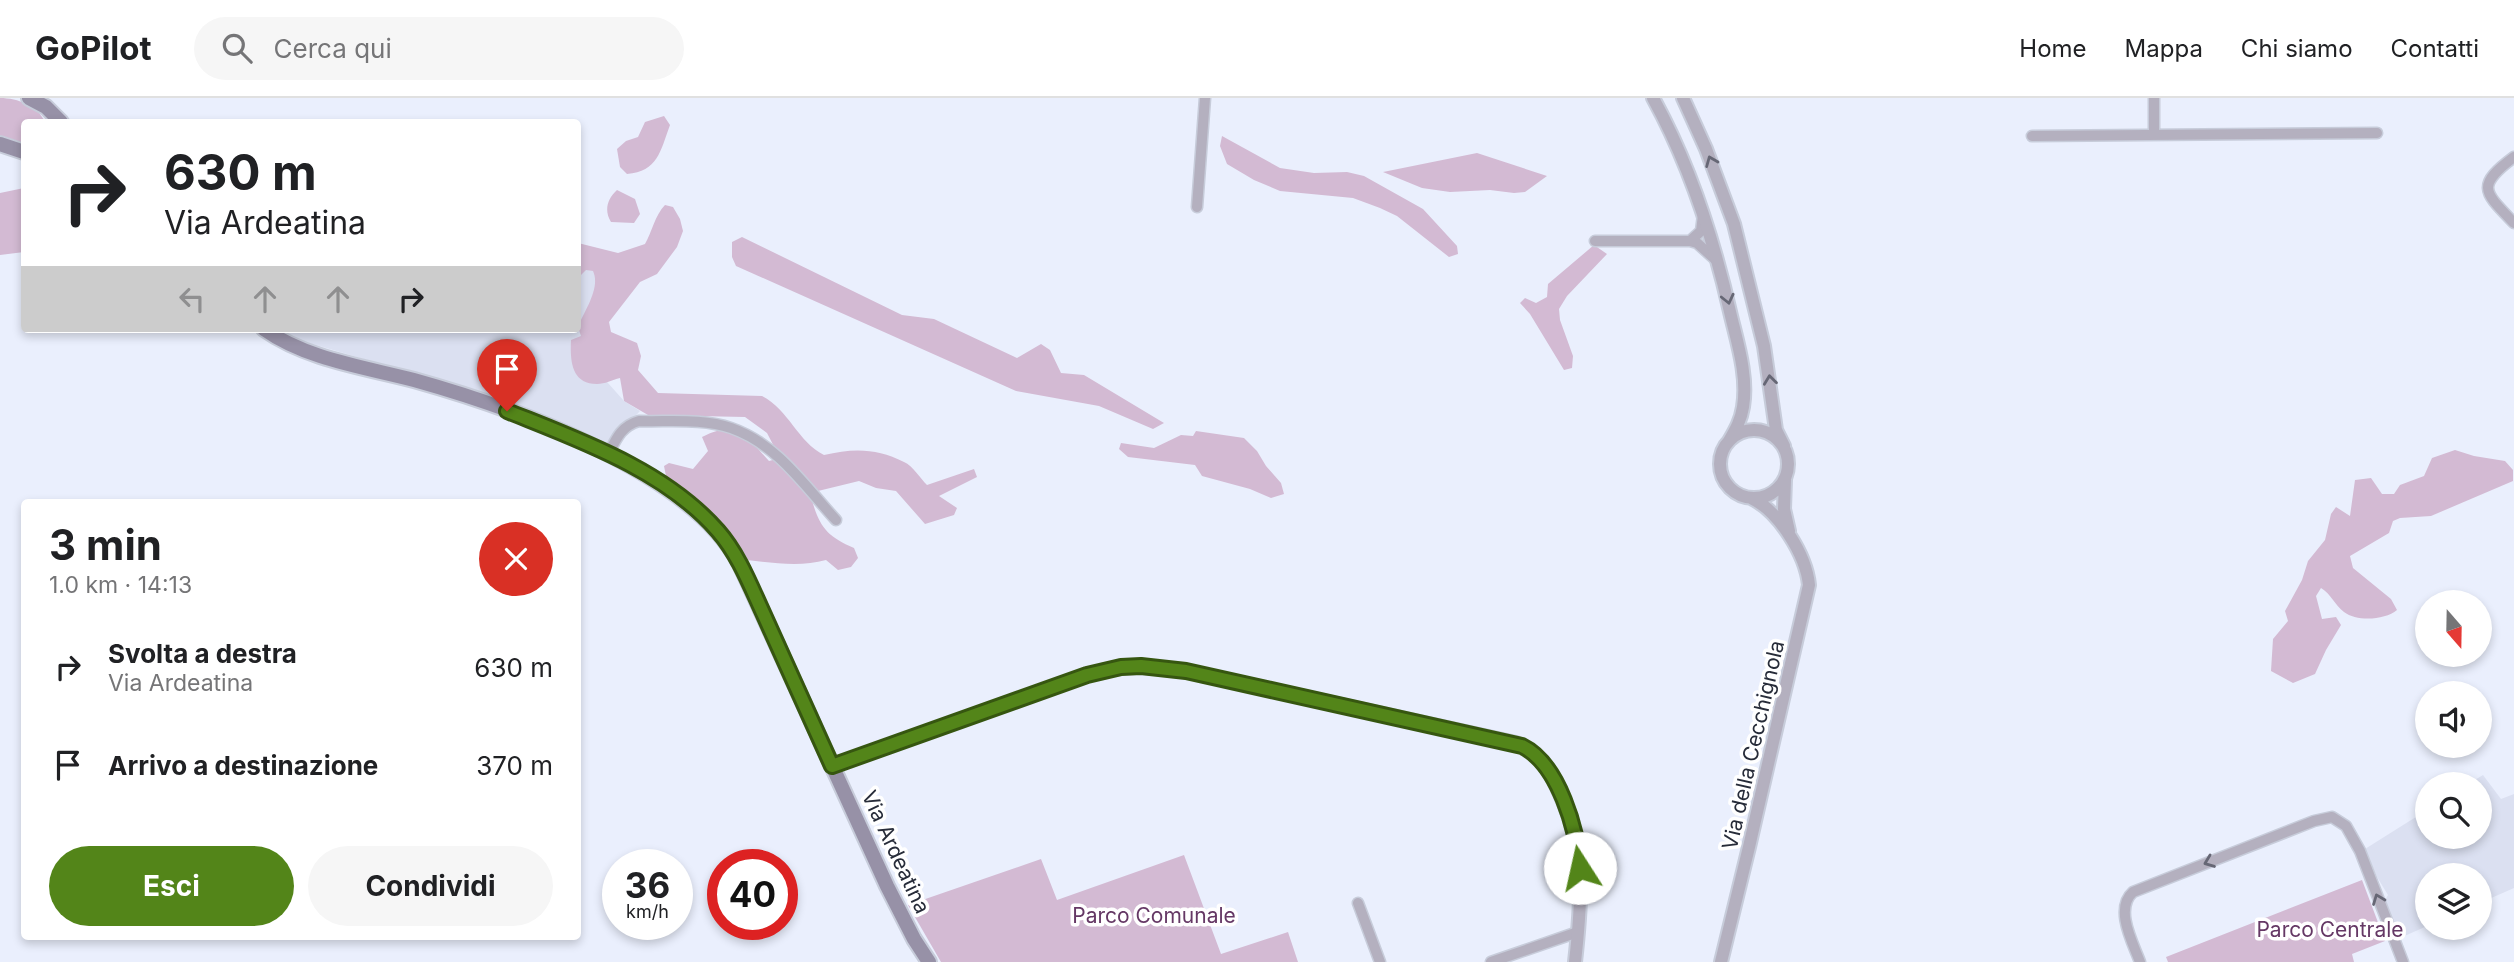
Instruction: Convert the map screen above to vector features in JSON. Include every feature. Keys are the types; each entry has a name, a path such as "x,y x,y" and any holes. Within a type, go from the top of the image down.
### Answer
{"main road":[{"path":"29,98 46,107 58,119"},
{"path":"46,107 48,119"},
{"path":"0,144 21,149"},
{"name":"Via Ardeatina","path":"271,333 297,347 495,406 643,473 682,499 711,523 725,540 752,590 900,912 929,962"}],"street":[{"path":"1197,207 1205,98"},
{"path":"1653,98 1675,139 1703,212 1719,264 1738,346 1745,386 1741,422 1723,450 1721,473 1734,492 1759,498 1774,492 1785,480 1788,457 1776,430 1765,346 1734,224 1706,149 1683,98"},
{"path":"2154,98 2154,135"},
{"path":"2032,136 2377,133"},
{"path":"2514,157 2492,176 2487,187 2491,199 2514,223"},
{"path":"1690,241 1701,231 1703,212"},
{"path":"1595,241 1690,241 1697,243 1719,264"},
{"path":"608,455 622,429 639,421 712,424 731,428 772,451 784,461 836,520"},
{"path":"1729,441 1741,433 1764,431 1784,446"},
{"name":"Via della Cecchignola","path":"1721,962 1808,594 1808,573 1791,538 1784,509 1785,480"},
{"name":"Via della Cecchignola","path":"1751,498 1771,513 1791,538"},
{"path":"832,766 1087,675 1121,667 1141,666 1186,671 1516,743 1543,761 1552,775 1565,804 1579,849 1581,887 1575,962"},
{"path":"2140,962 2125,913 2126,902 2131,894 2314,821 2332,817 2346,826 2360,851 2403,962"},
{"path":"1359,903 1380,962"},
{"path":"1491,962 1578,932"}],"shaded area":[{"path":"581,269 606,273 584,356 624,401 640,411 605,448 497,398 299,340 284,333 581,333"},
{"path":"2492,787 2501,799 2514,794 2514,888 2492,898 2492,863 2415,863 2415,931 2400,938 2385,900 2388,895 2365,849 2415,818 2415,849 2492,849"}],"green space":[{"path":"0,98 27,104 38,111 44,119 21,119 21,143 0,137"},
{"path":"664,116 670,125 656,158 645,169 627,174 620,167 617,149 626,141 638,137 645,122"},
{"path":"1222,136 1280,168 1314,173 1347,172 1364,176 1423,209 1457,246 1458,254 1449,257 1397,216 1353,198 1280,191 1254,180 1227,164 1220,146"},
{"path":"1477,153 1547,176 1525,192 1450,192 1422,188 1383,172"},
{"path":"21,189 21,252 0,255 0,193"},
{"path":"617,190 635,199 640,214 634,223 611,222 608,205"},
{"path":"665,205 673,207 680,219 683,231 677,247 657,274 640,282 609,322 611,332 637,343 641,356 638,370 658,393 762,396 779,409 807,442 824,455 855,450 884,454 907,464 927,485 974,469 977,477 939,496 957,508 954,515 925,524 896,491 876,488 859,481 818,491 811,497 817,516 825,529 854,548 858,558 851,567 838,570 826,560 797,564 747,560 720,522 666,476 664,466 669,463 693,469 708,451 702,437 724,430 740,433 769,461 780,458 767,433 745,417 648,415 624,401 620,378 600,384 588,383 577,375 572,363 571,340 581,336 581,321 595,285 593,271 586,270 581,275 581,244 618,253 645,244"},
{"path":"742,237 902,315 934,319 1017,358 1041,344 1050,350 1061,373 1084,375 1164,423 1153,429 1099,406 1016,391 736,266 732,257 732,242"},
{"path":"1594,245 1607,254 1567,296 1559,309 1560,320 1573,356 1572,368 1564,370 1530,314 1520,303 1525,298 1536,303 1547,297 1548,284"},
{"path":"1196,431 1244,438 1281,483 1284,494 1271,498 1250,489 1202,476 1195,465 1128,457 1119,449 1121,443 1154,448 1181,435 1193,436"},
{"path":"2455,450 2505,461 2513,470 2513,481 2431,516 2393,521 2389,533 2350,556 2353,568 2391,599 2397,610 2378,618 2356,617 2344,612 2321,588 2316,596 2322,619 2336,617 2341,625 2315,674 2293,683 2271,671 2273,639 2288,621 2285,611 2302,580 2308,561 2325,540 2331,514 2336,507 2350,516 2355,480 2371,478 2382,494 2394,494 2400,485 2424,476 2432,458"},
{"name":"Parco Comunale","path":"1184,855 1221,954 1288,932 1298,962 941,962 908,905 1041,859 1057,900"},
{"name":"Parco Centrale","path":"2362,880 2385,941 2352,954 2354,962 2168,962 2166,957"}],"route":[{"path":"507,411 571,437 643,473 682,499 717,529 740,564 832,766 1087,675 1121,667 1147,666 1186,671 1516,743 1528,749 1543,761 1565,804 1579,849 1580,868"}]}
